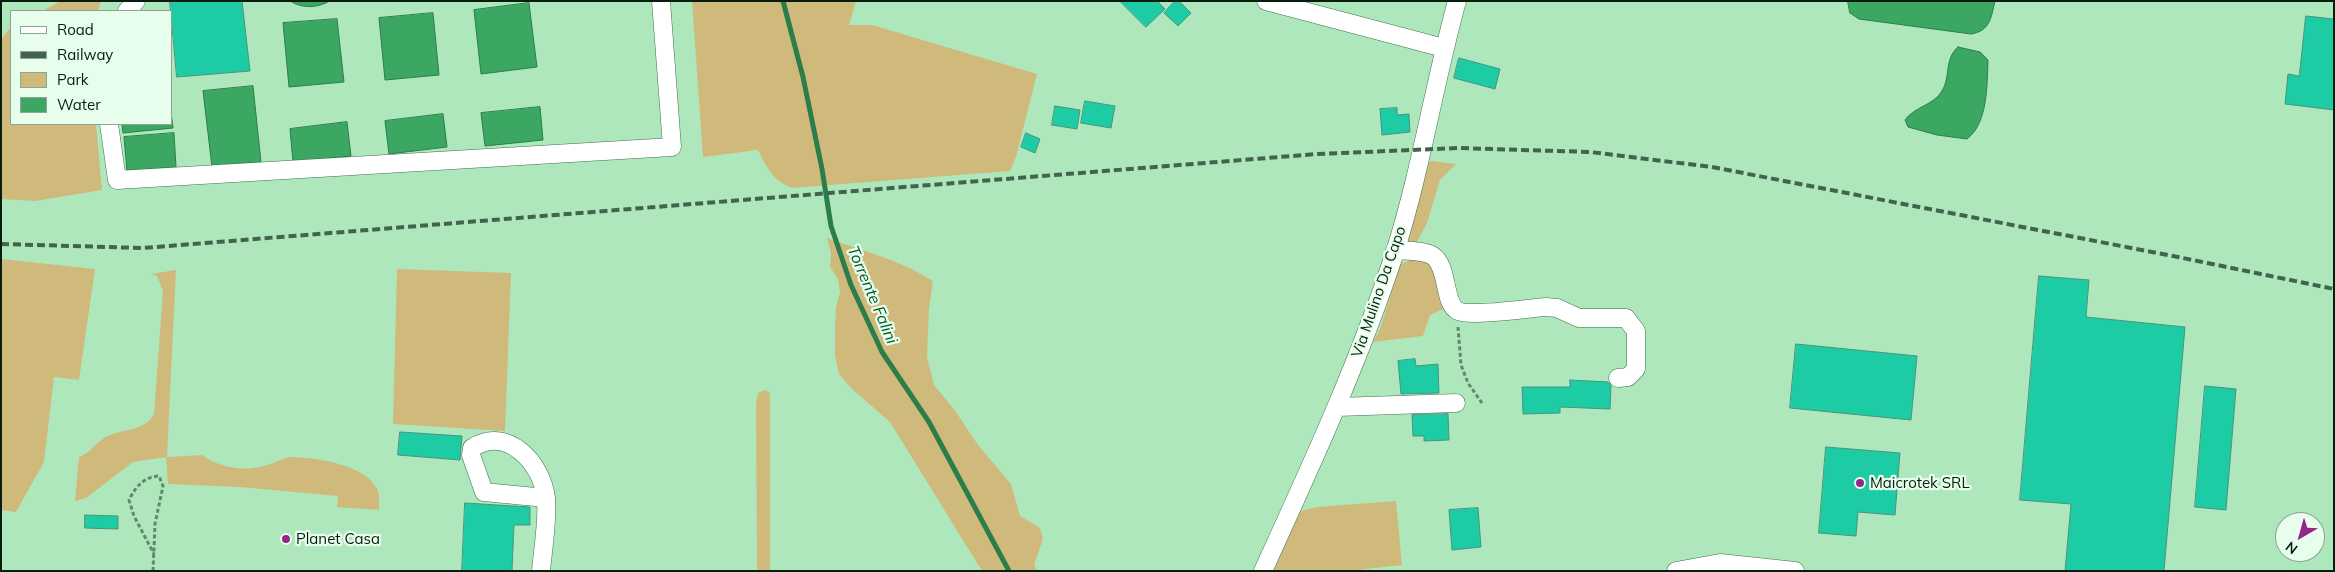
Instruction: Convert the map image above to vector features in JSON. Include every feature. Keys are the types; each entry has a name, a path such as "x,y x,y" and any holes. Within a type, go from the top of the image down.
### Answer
{"street":[{"path":"110,125 116,180 672,147 661,1"},
{"path":"1266,1 1444,48"},
{"name":"Via Mulino Da Capo","path":"1263,571 1337,407 1364,342 1395,250 1422,150 1444,48 1457,1"},
{"path":"1395,250 1433,256 1440,264 1452,306 1457,311 1546,307 1557,308 1579,318 1626,318 1636,331 1636,369 1628,377 1618,378"},
{"path":"1337,407 1456,403"},
{"path":"541,571 546,498"},
{"path":"1676,571 1720,563 1795,571"}],"path":[{"path":"1452,306 1460,341 1461,366 1468,383 1482,403"},
{"path":"153,571 154,554 155,524 163,486 159,476 149,477 136,487 129,500 134,516 154,554"}],"green space":[{"path":"61,1 101,1 98,10 44,10"},
{"path":"692,1 856,1 849,25 872,25 1037,74 1016,157 1010,171 792,188 775,177 767,168 758,150 703,157"},
{"path":"10,28 10,125 96,125 102,190 35,201 1,199 1,39"},
{"path":"1432,161 1456,164 1440,180 1427,223 1413,249 1404,248 1425,164"},
{"path":"827,238 908,267 933,281 929,309 927,357 934,385 954,409 978,445 1011,484 1020,516 1040,528 1043,539 1034,565 1037,571 982,571 890,422 852,389 839,374 835,356 835,326 836,307 840,292 838,279 830,267 831,253"},
{"path":"1416,258 1430,264 1434,270 1438,277 1446,308 1430,315 1423,336 1373,342 1380,329 1400,264"},
{"path":"1,259 95,269 79,380 54,377 44,462 16,512 1,510"},
{"path":"397,269 511,273 505,431 393,424"},
{"path":"176,270 167,457 202,455 216,463 233,468 259,467 293,457 328,461 353,469 373,482 379,493 379,510 337,507 338,496 240,487 168,484 166,457 133,462 86,498 75,501 79,457 104,438 138,427 150,420 154,414 163,291 157,276 151,274"},
{"path":"765,390 770,393 770,571 757,571 756,404 758,393"},
{"path":"1396,501 1402,565 1348,571 1268,571 1297,512 1317,507"}],"water":[{"path":"290,1 330,1 310,7"},
{"path":"1848,1 1995,1 1989,23 1982,30 1971,34 1859,19 1850,13"},
{"path":"529,3 537,67 481,74 474,10"},
{"path":"433,13 439,75 385,80 379,18"},
{"path":"337,19 344,82 289,87 283,23"},
{"path":"1958,47 1980,52 1988,60 1983,114 1974,132 1967,139 1937,135 1908,127 1905,120 1913,112 1934,100 1942,91 1945,85 1949,62"},
{"path":"253,86 261,162 212,167 203,91"},
{"path":"540,107 543,140 485,146 481,113"},
{"path":"443,114 447,147 389,154 385,121"},
{"path":"172,120 173,128 123,133 122,125 172,125"},
{"path":"347,122 351,156 293,162 290,129"},
{"path":"174,133 176,167 127,171 124,137"}],"building":[{"path":"170,1 242,1 250,71 177,77"},
{"path":"1120,1 1157,1 1165,9 1146,27"},
{"path":"1175,1 1179,1 1191,13 1178,26 1164,13"},
{"path":"2306,16 2334,19 2334,110 2285,104 2288,74 2299,76"},
{"path":"1459,58 1500,69 1495,89 1454,78"},
{"path":"1085,101 1115,106 1111,128 1081,123"},
{"path":"1055,106 1080,110 1077,129 1052,125"},
{"path":"1397,108 1397,115 1409,114 1410,132 1382,135 1380,109"},
{"path":"1026,133 1040,139 1035,153 1021,147"},
{"path":"2039,276 2089,280 2086,317 2185,327 2164,571 2065,571 2071,504 2020,500"},
{"path":"1796,344 1917,356 1911,420 1790,408"},
{"path":"1415,359 1416,366 1438,364 1439,393 1401,394 1398,361"},
{"path":"1570,380 1608,382 1611,386 1610,409 1560,407 1560,413 1523,414 1522,387 1570,387"},
{"path":"2205,386 2236,389 2226,510 2195,507"},
{"path":"1448,414 1449,440 1424,441 1424,436 1413,436 1412,415"},
{"path":"400,432 462,436 460,460 398,455"},
{"name":"Maicrotek SRL","path":"1826,447 1900,453 1895,515 1858,512 1856,536 1819,533"},
{"path":"465,503 530,507 530,525 514,525 512,571 462,571"},
{"path":"1478,508 1481,547 1452,550 1449,510"},
{"path":"85,515 118,516 118,529 85,528"}],"waterway":[{"name":"Torrente Falini","path":"783,1 803,77 822,169 831,226 851,285 882,352 929,422 1009,571"}],"railway":[{"path":"1,244 143,248 1317,154 1459,148 1590,152 1712,167 2334,289"}],"place":[{"name":"Maicrotek SRL","path":"1860,483"},
{"name":"Planet Casa","path":"286,539"}]}
